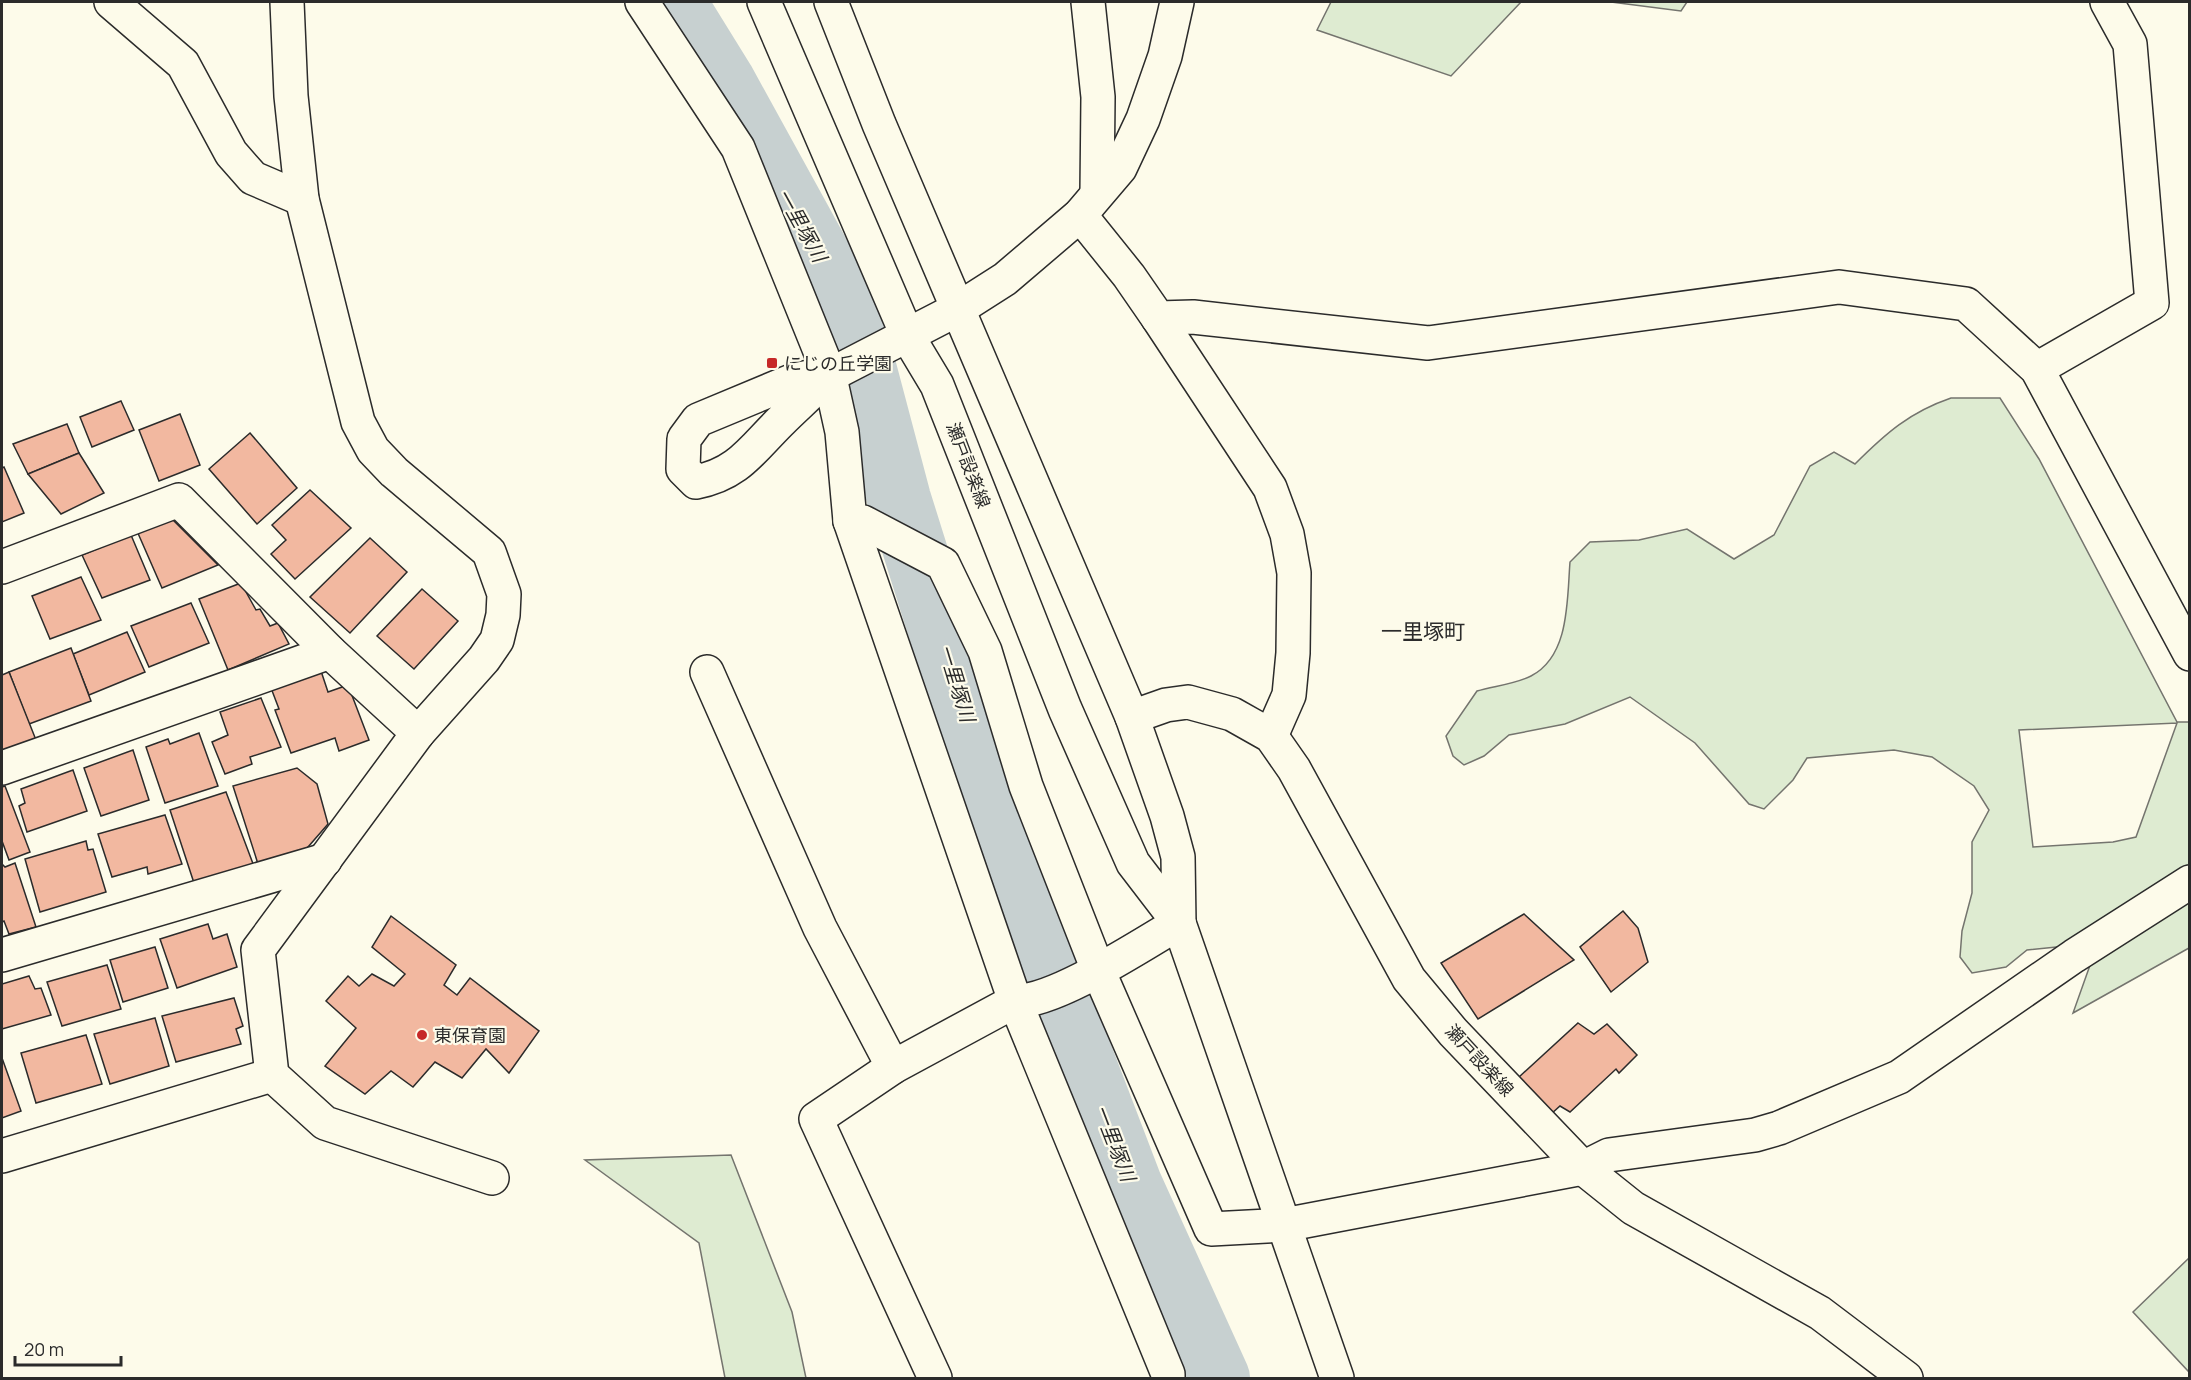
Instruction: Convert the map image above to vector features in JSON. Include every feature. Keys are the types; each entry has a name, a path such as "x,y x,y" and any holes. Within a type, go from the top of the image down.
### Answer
{"street":[{"path":"111,2 183,64 231,153 253,178 302,199"},
{"path":"287,2 291,96 302,199 358,422 373,450 394,472 489,552 504,594 503,615 497,640 418,732 258,950 272,1075 325,1123 492,1178"},
{"path":"642,2 738,148 832,372 857,522 1020,1001 1168,1378"},
{"name":"瀬戸設楽線","path":"764,2 907,335 937,385 1065,710 1133,863 1179,923"},
{"name":"瀬戸設楽線","path":"831,2 879,124 1132,717 1178,857 1179,923 1337,1378"},
{"path":"1088,2 1098,97 1088,204 1129,276 1270,488 1287,534 1294,573 1293,653 1289,695 1271,736"},
{"path":"832,372 958,309 1005,279 1088,204 1120,168 1143,119 1165,56 1177,2"},
{"path":"2037,369 2152,303 2130,44 2107,2"},
{"path":"1158,318 1193,317 1428,343 1839,287 1966,304 2037,369 2190,654"},
{"path":"2,567 180,500 330,652 418,732"},
{"path":"857,522 943,564 985,651 1026,786 1089,974 1211,1229 1284,1225 1583,1168 1610,1155 1692,1146 1763,1133 1899,1077 2074,956 2190,882"},
{"path":"2,768 330,652"},
{"path":"708,672 820,928 892,1067"},
{"name":"瀬戸設楽線","path":"1132,717 1166,705 1188,702 1232,714 1271,736 1294,769 1409,979 1452,1032 1583,1168 1633,1208 1820,1313 1906,1378"},
{"path":"2,955 325,860"},
{"path":"935,1378 816,1119 892,1067 1020,1001 1089,974 1179,923"},
{"path":"2,1156 272,1075"}],"green space":[{"path":"1331,2 1521,2 1451,76 1317,30"},
{"path":"1611,2 1687,2 1681,11"},
{"path":"1951,398 2000,398 2039,459 2177,722 2189,722 2189,948 2073,1013 2105,923 2076,945 2027,950 2006,967 1972,973 1960,957 1962,931 1972,893 1972,842 1989,810 1974,786 1932,757 1894,750 1807,758 1793,780 1764,809 1749,804 1695,743 1630,697 1565,724 1509,735 1484,756 1464,765 1453,756 1446,736 1477,691 1525,679 1544,667 1553,655 1560,641 1567,609 1570,562 1590,542 1639,540 1687,529 1734,559 1774,535 1810,466 1834,452 1855,464 1899,425","holes":["2177,723 2136,837 2113,842 2033,847 2019,730"]},
{"path":"731,1155 792,1312 806,1378 725,1378 699,1243 585,1160"},
{"path":"2189,1258 2189,1372 2133,1312"}],"building":[{"path":"121,401 134,430 92,447 80,417"},
{"path":"180,414 200,465 159,481 139,430"},
{"path":"67,424 79,453 28,474 13,444"},
{"path":"250,433 297,488 257,524 209,469"},
{"path":"79,453 104,493 61,514 28,474"},
{"path":"4,467 24,513 2,522 2,468"},
{"path":"310,490 351,528 295,579 271,554 286,540 272,525"},
{"path":"172,519 218,565 162,588 137,531"},
{"path":"131,535 150,580 102,598 82,555"},
{"path":"370,538 407,572 350,633 310,597"},
{"path":"81,577 101,620 50,639 32,596"},
{"path":"241,583 256,610 260,609 270,626 278,623 289,644 228,670 199,599"},
{"path":"422,589 458,621 414,669 377,636"},
{"path":"191,603 209,643 149,667 131,626"},
{"path":"127,632 145,672 89,695 73,654"},
{"path":"71,648 91,701 29,724 9,672"},
{"path":"321,671 328,692 348,685 369,740 339,751 335,738 291,753 275,710 279,709 271,688"},
{"path":"9,672 36,740 2,753 2,675"},
{"path":"261,698 281,747 250,757 252,764 225,774 212,742 228,735 220,712"},
{"path":"199,733 218,786 165,803 146,747 168,739 170,744"},
{"path":"133,750 149,800 101,816 84,768"},
{"path":"297,768 317,784 328,824 301,855 259,867 233,786"},
{"path":"73,770 87,811 27,832 19,806 25,803 21,789"},
{"path":"5,786 30,852 9,860 2,841 2,787"},
{"path":"226,792 255,869 195,886 170,810"},
{"path":"165,815 182,864 148,874 147,867 112,877 98,834"},
{"path":"86,841 88,850 93,849 106,892 40,912 25,859"},
{"path":"15,863 36,927 9,934 4,921 2,922 2,864 5,867"},
{"path":"1623,911 1638,928 1648,962 1611,992 1580,947"},
{"path":"1524,914 1574,960 1478,1019 1441,963"},
{"path":"391,916 456,965 444,985 457,995 470,978 539,1031 509,1073 486,1049 462,1078 435,1062 413,1087 391,1071 365,1094 325,1066 356,1028 326,1001 348,976 359,986 372,974 394,986 405,974 372,947"},
{"path":"208,924 213,939 227,934 237,967 177,988 160,939"},
{"path":"155,947 168,988 123,1002 110,960"},
{"path":"107,965 121,1009 62,1026 47,982"},
{"path":"29,976 35,989 41,988 51,1015 2,1029 2,984"},
{"path":"234,998 243,1026 236,1029 241,1044 176,1062 162,1016"},
{"path":"155,1018 169,1066 110,1084 94,1034"},
{"path":"1578,1023 1594,1034 1607,1024 1637,1055 1619,1073 1616,1069 1570,1112 1560,1106 1550,1115 1519,1077"},
{"path":"86,1035 102,1084 36,1103 21,1053"},
{"path":"2,1058 21,1111 2,1118"}],"waterway":[{"name":"一里塚川","path":"674,2 723,81 849,310 899,499 1038,943 1130,1184 1218,1378"}],"place":[{"name":"にじの丘学園","path":"772,363"},
{"name":"東保育園","path":"422,1035"}],"district":[{"name":"一里塚町","path":"1423,631"}]}
